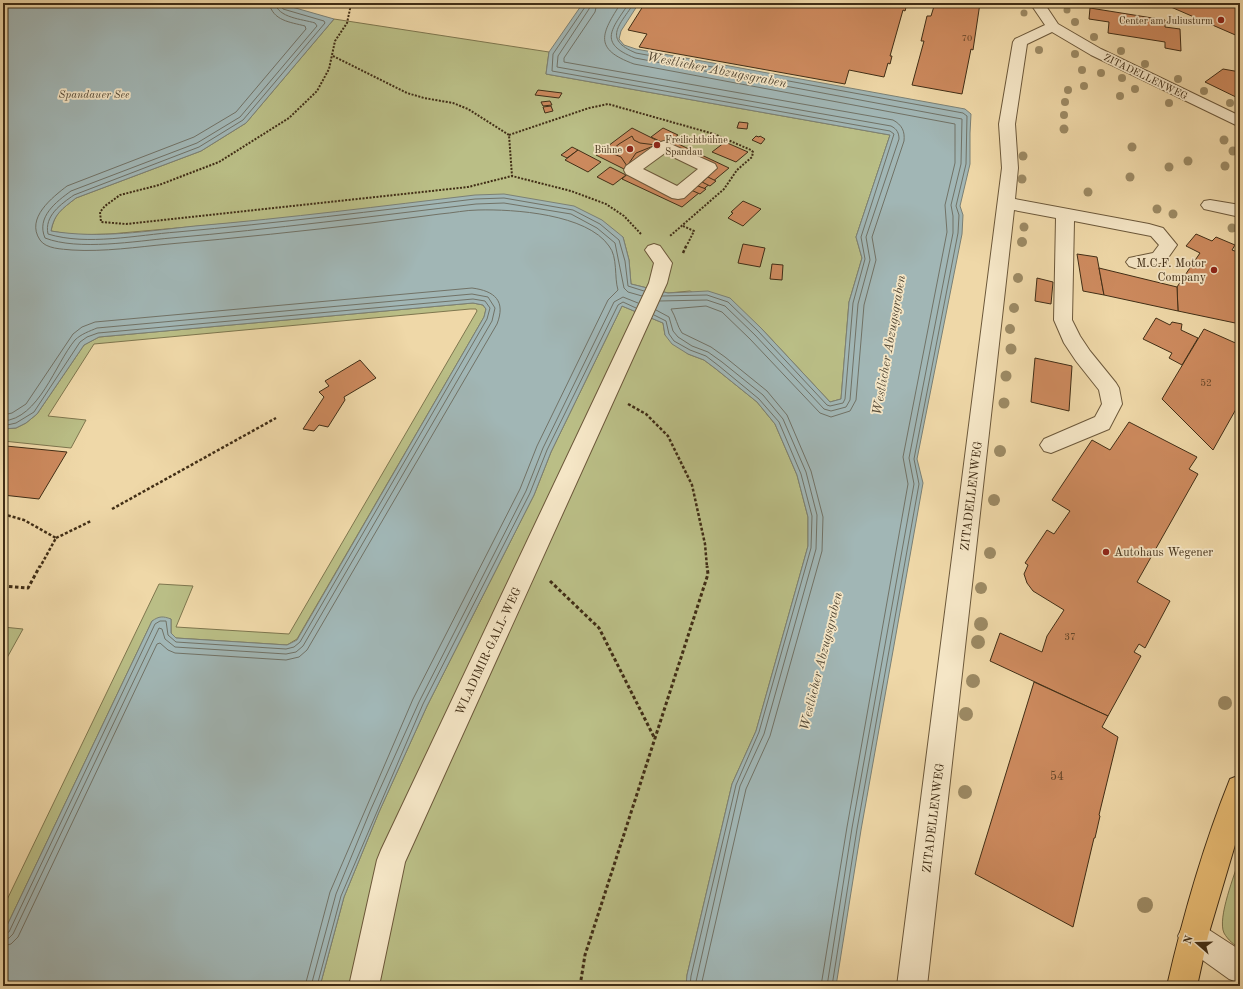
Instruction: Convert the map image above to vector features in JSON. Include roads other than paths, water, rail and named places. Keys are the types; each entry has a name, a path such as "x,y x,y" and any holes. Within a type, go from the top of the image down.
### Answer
{"main road":[{"path":"1182,986 1193,936 1222,839 1240,789"}],"street":[{"name":"ZITADELLENWEG","path":"1037,3 1053,27 1096,52 1240,122"},
{"name":"ZITADELLENWEG","path":"912,986 1010,168 1007,124 1020,42 1053,27"},
{"path":"1005,203 1157,232 1168,245 1159,258 1135,262"},
{"path":"1210,205 1240,211"},
{"path":"1051,445 1102,423 1112,404 1109,388 1075,344 1063,320 1065,214"},
{"name":"WLADIMIR-GALL-WEG","path":"364,986 391,860 658,283 663,263 654,250"},
{"path":"1193,936 1240,968"}],"water":[{"path":"3,3 278,3 334,19 246,123 201,151 76,198 57,216 52,225 51,231 87,234 141,232 300,216 475,195 504,194 574,206 602,220 623,237 629,260 631,284 668,293 708,291 730,298 761,328 830,402 841,399 849,302 862,258 856,237 890,135 546,74 549,52 583,3 639,3 621,31 619,39 624,45 636,49 965,109 971,114 970,164 960,206 963,215 962,234 917,459 923,483 861,830 836,986 686,986 687,975 732,784 756,731 808,546 808,517 797,475 775,424 757,402 704,360 688,354 672,344 665,335 663,323 622,306 551,452 534,495 427,706 379,812 344,897 320,986 3,986 3,934 152,621 161,617 171,619 171,633 176,638 287,645 297,640 484,317 486,309 483,305 473,303 99,337 84,345 37,414 26,423 16,428 3,429"}],"place":[{"name":"Center am Juliusturm","path":"1221,20"},
{"name":"Freilichtbühne Spandau","path":"657,145"},
{"name":"Bühne","path":"630,149"},
{"name":"M.C.F. Motor Company","path":"1214,270"},
{"name":"Autohaus Wegener","path":"1106,552"}],"water label":[{"name":"Westlicher Abzugsgraben","path":"717,69"},
{"name":"Spandauer See","path":"94,94"},
{"name":"Westlicher Abzugsgraben","path":"888,345"},
{"name":"Westlicher Abzugsgraben","path":"820,661"}]}
